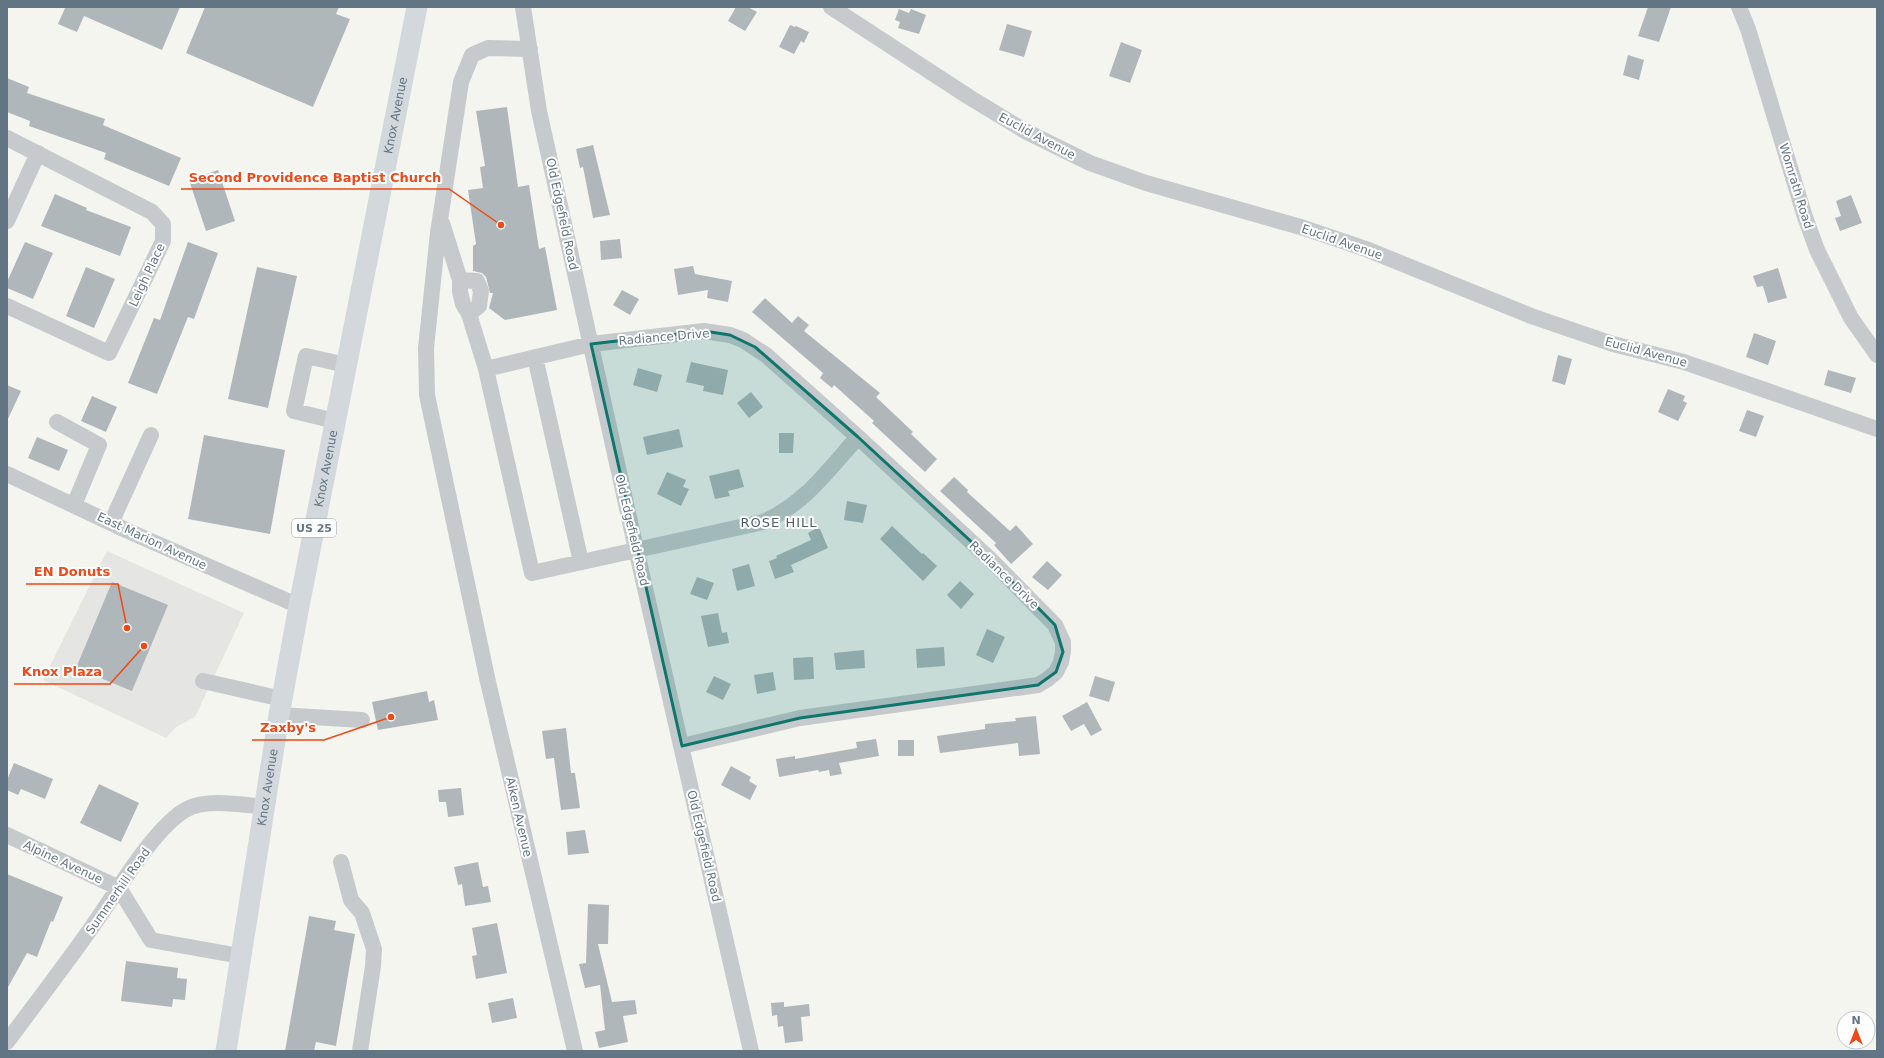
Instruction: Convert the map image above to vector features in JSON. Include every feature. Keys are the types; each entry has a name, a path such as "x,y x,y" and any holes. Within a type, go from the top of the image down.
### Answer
{"main road":[{"name":"Knox Avenue","path":"226,1051 240,956 299,606 417,7"}],"street":[{"name":"Old Edgefield Road","path":"523,7 539,111 636,549 751,1051"},
{"name":"Euclid Avenue","path":"831,7 969,98 1026,131 1090,163 1146,183 1304,228 1359,246 1531,316 1613,344 1684,362 1877,429"},
{"name":"Womrath Road","path":"1739,7 1748,28 1804,217 1817,250 1851,318 1877,355"},
{"name":"Aiken Avenue","path":"530,49 488,48 472,55 461,82 440,217 426,348 427,395 468,582 488,682 575,1051"},
{"name":"Leigh Place","path":"7,138 152,212 164,224 164,241 109,353 7,306"},
{"path":"7,220 38,153"},
{"path":"440,217 460,280 461,298 469,314 486,369 532,573 763,522 778,516 803,498 858,437"},
{"name":"Radiance Drive","path":"486,369 591,344 704,330 730,335 743,340 760,351 858,437 990,559 1055,625 1063,642 1061,662 1056,672 1048,680 1038,685 800,718 682,746"},
{"path":"335,420 294,411 306,356 346,365"},
{"path":"535,357 581,562"},
{"path":"56,422 99,446 74,505"},
{"path":"111,523 151,435"},
{"name":"East Marion Avenue","path":"7,474 111,523 299,606"},
{"path":"203,681 281,707 362,720"},
{"name":"Summerhill Road","path":"7,1042 153,840 178,816 188,808 204,804 236,804 266,807"},
{"name":"Alpine Avenue","path":"7,835 119,888"},
{"path":"341,862 351,900 362,912 374,949 373,966 360,1051"},
{"path":"119,888 151,940 240,956"}],"highlighted area":[{"path":"704,331 730,335 755,347 858,437 990,559 1055,625 1063,652 1056,672 1038,685 800,718 682,746 591,344"}],"shaded area":[{"path":"107,551 244,613 195,717 176,727 166,738 43,680"}],"building":[{"path":"62,7 180,7 162,50 84,16 77,32 58,24 65,8"},
{"path":"205,7 339,7 336,14 350,19 313,107 186,53"},
{"path":"736,7 748,7 757,12 745,31 728,21"},
{"path":"1648,7 1671,7 1659,42 1638,36"},
{"path":"899,9 909,13 911,9 926,15 919,34 898,28 900,22 895,20"},
{"path":"1007,24 1032,31 1024,57 999,50"},
{"path":"790,25 809,32 804,43 801,41 794,54 779,47"},
{"path":"1121,42 1142,50 1130,83 1109,76"},
{"path":"1628,55 1644,60 1639,80 1623,75"},
{"path":"7,78 29,87 27,93 105,119 103,125 181,158 169,186 104,159 106,153 29,126 30,121 7,112"},
{"path":"507,107 518,187 529,185 539,249 545,247 557,310 505,320 489,308 493,293 490,293 486,277 482,273 473,271 473,246 476,244 468,190 483,188 480,167 485,166 476,111"},
{"path":"593,145 610,215 593,218 583,167 580,168 576,149"},
{"path":"218,170 235,221 206,231 189,180"},
{"path":"55,194 87,208 86,210 131,227 120,256 41,226"},
{"path":"1851,195 1862,223 1840,231 1835,218 1841,216 1836,201"},
{"path":"620,239 622,258 601,260 600,241"},
{"path":"25,242 53,253 33,299 7,288 7,282"},
{"path":"188,242 218,253 194,319 188,317 157,394 128,383 154,318 160,320"},
{"path":"693,266 695,274 732,281 728,302 707,298 708,290 678,295 674,269"},
{"path":"86,267 115,279 94,328 66,316"},
{"path":"257,267 297,276 268,408 228,399"},
{"path":"1778,268 1787,298 1768,303 1763,286 1757,287 1753,276"},
{"path":"622,290 639,299 630,315 613,305"},
{"path":"765,298 792,323 798,316 809,325 804,331 880,393 876,397 913,432 911,434 937,459 925,472 872,423 874,421 834,385 832,388 820,378 823,373 752,312"},
{"path":"1754,333 1776,341 1768,365 1746,357"},
{"path":"1558,355 1572,359 1565,385 1552,381"},
{"path":"691,362 728,370 723,395 703,391 704,386 686,382"},
{"path":"638,368 662,375 657,392 633,385"},
{"path":"1828,370 1856,378 1851,393 1824,385"},
{"path":"7,385 21,391 7,421"},
{"path":"1668,389 1685,396 1683,401 1687,403 1678,421 1658,412"},
{"path":"751,392 763,407 749,418 737,403"},
{"path":"92,396 117,407 106,432 81,421"},
{"path":"1747,410 1764,416 1756,437 1739,431"},
{"path":"679,429 683,447 647,455 643,437"},
{"path":"779,433 794,433 793,453 779,453"},
{"path":"204,435 285,450 270,534 188,519"},
{"path":"37,437 68,450 59,471 28,458"},
{"path":"739,469 744,487 728,491 730,496 715,499 709,476"},
{"path":"667,472 686,480 683,487 689,489 681,506 657,494"},
{"path":"954,477 968,490 967,492 1010,531 1016,525 1033,544 1011,564 994,545 996,543 940,491"},
{"path":"847,501 867,505 863,523 844,520"},
{"path":"892,526 937,566 923,581 880,539"},
{"path":"815,529 820,529 828,548 791,565 794,572 775,579 769,561 777,558 776,556 811,540 808,533"},
{"path":"1047,561 1062,575 1048,590 1032,577"},
{"path":"749,564 755,586 737,591 732,569"},
{"path":"697,577 714,583 707,600 690,594"},
{"path":"960,581 974,594 961,609 947,595"},
{"path":"112,582 168,605 132,691 76,668"},
{"path":"718,613 722,633 727,632 729,643 708,647 701,616"},
{"path":"987,629 1005,637 993,663 976,655"},
{"path":"944,647 945,666 917,668 916,649"},
{"path":"864,650 865,668 836,670 834,653"},
{"path":"813,657 814,679 794,680 793,658"},
{"path":"773,672 776,690 757,694 754,675"},
{"path":"714,676 731,684 723,700 706,692"},
{"path":"1095,676 1115,682 1109,702 1089,696"},
{"path":"427,691 429,702 434,700 438,720 378,730 372,702"},
{"path":"1087,702 1102,730 1091,736 1084,724 1071,731 1062,716"},
{"path":"1036,716 1040,754 1019,756 1018,743 940,753 937,736 985,729 985,724 1016,721 1015,718"},
{"path":"566,728 571,773 575,773 580,808 561,810 554,758 546,759 542,731"},
{"path":"876,739 879,756 839,763 842,774 830,776 829,770 819,772 818,770 779,777 776,759 795,756 795,759 857,748 856,742"},
{"path":"898,740 914,740 914,756 898,756"},
{"path":"14,763 53,779 45,799 21,789 18,795 7,790 7,780"},
{"path":"731,766 751,777 749,781 757,786 750,800 721,785"},
{"path":"99,784 139,803 121,842 80,823"},
{"path":"461,788 464,815 448,817 446,802 439,802 438,790"},
{"path":"585,830 589,853 568,855 566,832"},
{"path":"478,862 483,887 488,886 491,902 465,906 462,884 458,885 454,867"},
{"path":"7,874 63,897 53,922 51,921 37,957 27,953 7,989"},
{"path":"588,904 609,905 608,944 598,944 612,1002 635,1000 637,1014 623,1016 628,1042 599,1048 595,1032 605,1030 600,985 585,988 579,964 586,963"},
{"path":"309,916 336,921 334,930 355,934 336,1046 316,1042 314,1051 285,1051"},
{"path":"497,923 507,973 476,979 472,956 477,955 472,928"},
{"path":"126,961 178,968 177,978 187,979 185,1000 173,999 172,1007 121,1001"},
{"path":"513,998 517,1018 492,1023 488,1003"},
{"path":"784,1002 784,1007 809,1004 810,1016 801,1017 803,1041 785,1043 783,1026 778,1027 777,1015 772,1016 771,1003"}],"place":[{"name":"Second Providence Baptist Church","path":"501,225"},
{"name":"EN Donuts","path":"127,628"},
{"name":"Knox Plaza","path":"144,646"},
{"name":"Zaxby's","path":"391,717"}],"district":[{"name":"ROSE HILL","path":"779,522"}]}
